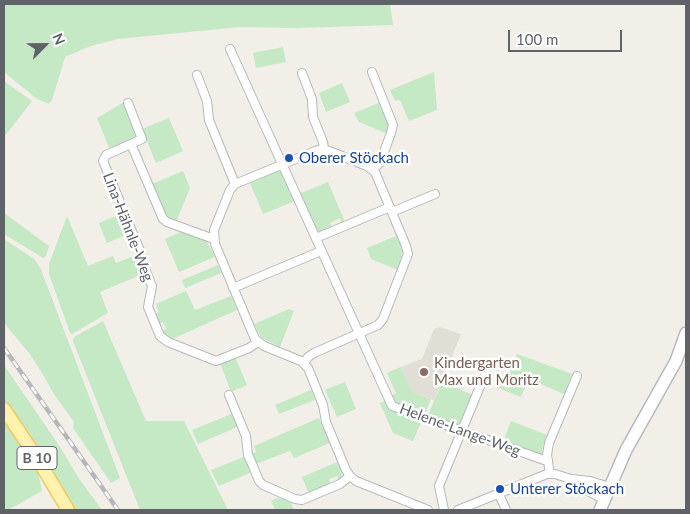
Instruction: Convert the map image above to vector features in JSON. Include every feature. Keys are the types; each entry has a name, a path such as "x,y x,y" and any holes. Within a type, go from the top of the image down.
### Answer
{"main road":[{"path":"603,505 626,450 676,360 686,333"},
{"name":"B 10","path":"4,410 68,510"}],"street":[{"name":"Helene-Lange-Weg","path":"230,49 392,406 548,460"},
{"path":"372,72 393,125 380,163 373,169"},
{"path":"302,73 312,99 313,117 324,149"},
{"path":"197,76 207,102 209,120 235,184"},
{"path":"128,103 142,140 131,144 163,219 214,239"},
{"name":"Lina-Hähnle-Weg","path":"131,144 106,155 103,161 141,253 142,261 152,286 148,307 159,334 168,342 216,361 249,348 258,342"},
{"path":"304,363 314,353 375,327 383,319 408,258 408,250 373,169 324,149 235,184 230,190 214,230 214,239 253,335 258,342 304,363 323,405 326,422 350,476 356,481 428,510"},
{"path":"316,238 434,194"},
{"path":"233,288 321,251"},
{"path":"444,510 439,486 488,367"},
{"path":"550,474 548,460 549,443 577,376"},
{"path":"228,395 246,436 248,455 252,466 263,485 295,499 302,500 340,484 350,476"},
{"path":"458,510 550,474 590,481 610,487"},
{"path":"571,479 603,505"},
{"path":"499,494 506,510"}],"shaded area":[{"path":"440,327 461,334 434,400 412,392 401,367 422,359 434,329"}],"green space":[{"path":"4,4 390,4 393,25 294,28 240,27 118,39 91,46 65,57 52,100 49,104 37,99 4,72"},
{"path":"283,47 286,62 256,68 253,53"},
{"path":"434,72 437,110 409,121 400,100 395,101 390,90"},
{"path":"4,81 32,101 4,137"},
{"path":"342,83 350,102 326,112 319,93"},
{"path":"124,102 138,138 110,150 97,118"},
{"path":"381,102 390,122 388,134 359,122 354,113"},
{"path":"169,118 183,151 156,163 142,129"},
{"path":"281,170 295,201 263,214 250,183"},
{"path":"183,171 190,188 176,222 169,219 164,213 152,184"},
{"path":"328,182 345,222 342,224 340,218 330,223 332,228 317,234 299,194"},
{"path":"4,213 49,246 46,256 43,258 4,234"},
{"path":"121,214 130,233 107,243 99,223"},
{"path":"67,216 88,266 113,256 116,263 136,255 143,274 100,292 108,313 72,334 70,333 49,274 49,264"},
{"path":"183,231 207,242 215,257 179,272 165,239"},
{"path":"396,236 402,249 402,258 398,270 371,259 367,248"},
{"path":"4,239 34,259 40,267 120,478 111,483 73,428 74,422 53,393 29,353 4,323"},
{"path":"218,265 221,273 185,288 182,280"},
{"path":"186,291 195,310 231,296 237,310 170,340 161,332 166,329 163,322 158,324 154,314 159,312 156,304"},
{"path":"289,309 294,311 280,347 261,337 254,324"},
{"path":"103,321 146,421 184,421 228,510 140,510 73,341 74,337"},
{"path":"517,354 572,374 564,394 529,379 521,397 496,387 508,375"},
{"path":"235,357 247,385 231,392 220,363"},
{"path":"4,365 102,510 74,510 46,463 4,401"},
{"path":"401,367 412,392 431,399 425,414 394,403 391,396 396,393 387,373"},
{"path":"345,382 356,409 337,417 325,390"},
{"path":"442,382 473,395 460,426 428,415"},
{"path":"311,390 315,400 279,414 275,405"},
{"path":"385,401 389,409 422,420 413,441 393,433 380,403"},
{"path":"234,413 239,426 198,444 192,430"},
{"path":"4,417 37,468 42,491 8,510 4,510"},
{"path":"319,418 330,443 294,458 290,451 256,464 251,454 256,452 254,446"},
{"path":"511,421 547,435 542,455 503,442"},
{"path":"246,456 252,472 219,486 211,470"},
{"path":"337,462 342,473 340,481 337,476 329,479 331,484 309,494 302,477"},
{"path":"277,498 290,500 294,510 275,510 271,501"}],"railway":[{"path":"4,348 118,510"}],"place":[{"name":"Oberer Stöckach","path":"289,158"},
{"name":"Kindergarten Max und Moritz","path":"424,372"},
{"name":"Unterer Stöckach","path":"500,489"}]}
